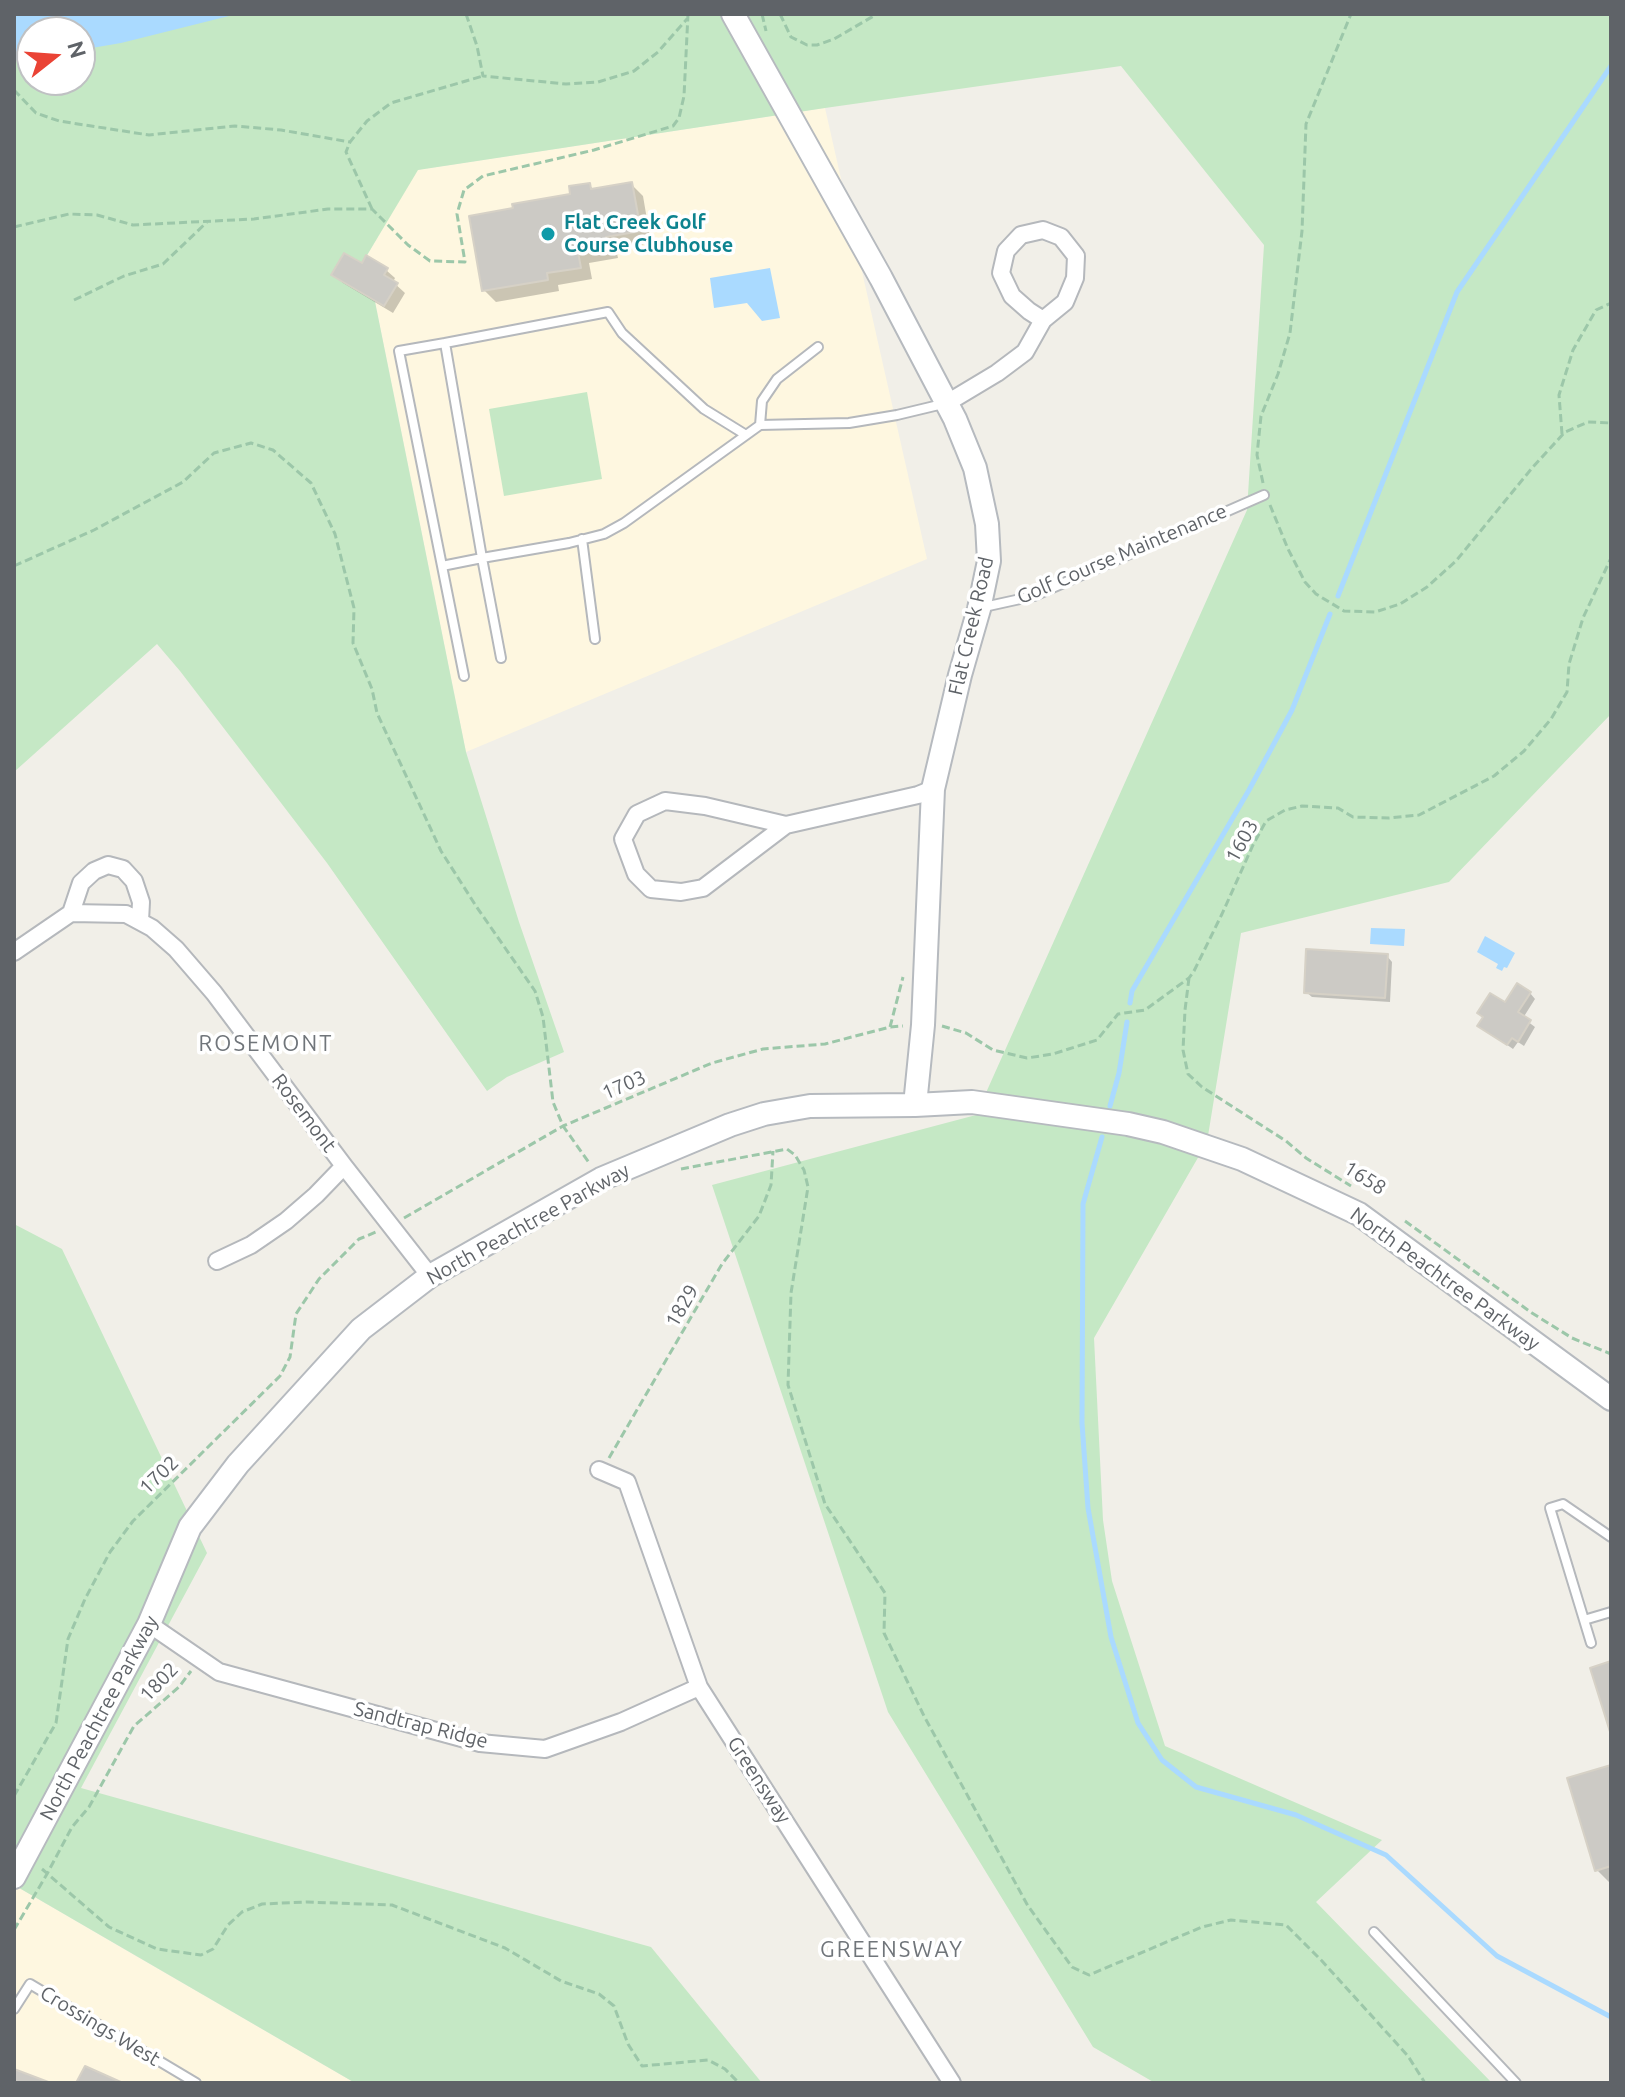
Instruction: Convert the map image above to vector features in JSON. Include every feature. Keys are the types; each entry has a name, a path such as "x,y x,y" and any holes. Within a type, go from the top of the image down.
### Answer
{"street":[{"name":"Flat Creek Road","path":"733,14 881,278 947,403 975,468 987,524 989,561 933,789 923,1025 915,1105"},
{"path":"947,403 1025,352 1043,320 1065,302 1075,278 1076,256 1061,237 1043,230 1021,235 1006,251 1001,273 1012,296 1043,320"},
{"path":"786,825 705,806 665,801 637,814 623,839 636,874 651,889 681,892 703,888 786,825 933,789"},
{"path":"14,952 71,913 81,883 94,871 108,865 123,869 134,881 141,902 140,921"},
{"name":"Rosemont","path":"71,913 126,914 152,928 176,949 214,993 430,1276"},
{"name":"North Peachtree Parkway","path":"14,1877 149,1624 190,1527 238,1464 361,1329 430,1276 601,1179 764,1114 810,1106 972,1102 1128,1124 1163,1132 1242,1159 1359,1214 1611,1399"},
{"path":"217,1261 251,1245 286,1221 344,1166"},
{"name":"Greensway","path":"599,1470 627,1482 699,1687 952,2083"},
{"name":"Sandtrap Ridge","path":"149,1624 219,1672 480,1743 545,1749 621,1722 699,1687"},
{"path":"14,1845 78,1757"}],"lane":[{"path":"464,676 399,351 608,312 622,333 704,409 746,435"},
{"path":"445,343 501,658"},
{"path":"760,425 762,401 777,379 818,347"},
{"path":"442,566 604,534 624,523 760,425 849,423 947,403"},
{"name":"Golf Course Maintenance","path":"979,609 1034,596 1266,495"},
{"path":"582,539 595,639"},
{"path":"1591,1643 1550,1508 1563,1504 1611,1537"},
{"path":"1584,1620 1611,1612"},
{"path":"1374,1932 1516,2083"},
{"name":"Crossings West","path":"14,2009 30,1984 196,2083"}],"path":[{"path":"466,14 483,76"},
{"path":"780,14 791,37 807,45 817,45 834,39 877,14"},
{"path":"1351,14 1306,124 1302,231 1290,333 1261,416 1257,455 1266,495 1305,582 1316,594 1344,611 1375,612 1400,604 1427,587 1456,561 1563,435 1588,422 1611,423"},
{"path":"689,15 684,96 679,118 673,126 594,150 483,176 464,190 457,214 465,262 430,261 408,245 372,209 346,152 367,121 391,103 483,76 566,84 598,82 634,71 658,52 689,15"},
{"path":"14,90 36,113 59,121 136,133 149,135 235,126 350,142"},
{"path":"14,227 69,214 97,215 133,225 254,219 328,209 372,209"},
{"path":"74,300 124,276 163,264 207,222"},
{"path":"1563,435 1559,395 1573,350 1596,310 1611,303"},
{"path":"14,566 94,530 183,482 214,453 251,443 273,450 311,483 335,534 354,608 353,643 386,735 441,851 535,991 543,1017 553,1102 563,1126"},
{"name":"1603","path":"890,1027 946,1026 966,1033 993,1050 1027,1058 1053,1054 1097,1040 1118,1014 1145,1010 1194,971 1266,821 1285,810 1302,806 1338,808 1353,817 1419,815 1494,776 1524,751 1551,719 1567,692 1569,664 1583,618 1611,558"},
{"name":"1658","path":"1189,978 1183,1050 1188,1074 1202,1087 1352,1187"},
{"name":"1703","path":"391,1225 563,1126 712,1063 763,1049 825,1044 890,1027"},
{"name":"1829","path":"599,1470 615,1448 722,1264 759,1216 771,1185 773,1151 787,1149 795,1155 804,1170 808,1187 791,1293 788,1385 825,1504 885,1593 884,1633 924,1716 1028,1906 1072,1967 1089,1975 1202,1927 1231,1920 1286,1925 1408,2056 1425,2083"},
{"name":"1658","path":"1400,1218 1532,1313 1572,1338 1611,1354"},
{"name":"1702","path":"14,1796 56,1723 68,1639 110,1552 133,1521 280,1376 290,1357 296,1314 319,1279 359,1239 391,1225"},
{"name":"1802","path":"14,1930 134,1726 179,1687 200,1658"},
{"path":"47,1874 109,1927 157,1949 201,1955 213,1949 228,1925 242,1912 262,1904 392,1905 505,1948 561,1981 599,1994 614,2006 628,2044 642,2066 708,2060 725,2069 739,2083"}],"shaded area":[{"path":"825,108 927,559 466,752 366,257 417,170"},
{"path":"14,1885 110,1941 355,2083 14,2083"}],"green space":[{"path":"14,14 1611,14 1611,714 1449,882 1241,933 1207,1142 1094,1338 1103,1520 1112,1581 1165,1746 1382,1840 1316,1902 1492,2083 1155,2083 1093,2047 888,1712 712,1185 976,1115 1247,510 1264,245 1121,66 418,170 366,257 466,752 519,922 564,1052 507,1077 487,1091 327,863 157,644 14,772"},
{"path":"587,392 602,479 504,496 489,409"},
{"path":"14,1224 62,1249 207,1553 81,1788 651,1947 762,2083 355,2083 14,1885"}],"water":[{"path":"14,14 237,14 96,47 96,16 16,16 14,60"},
{"path":"770,268 780,318 762,321 747,303 714,308 710,278"},
{"path":"1371,928 1405,929 1404,946 1370,944"},
{"path":"1485,936 1515,953 1502,971 1496,968 1498,964 1477,952"}],"building":[{"name":"Flat Creek Golf Course Clubhouse","path":"632,182 641,231 606,237 607,247 578,252 581,268 547,273 548,280 482,291 469,216 513,208 512,204 570,194 569,186 590,183 591,189"},
{"path":"344,253 362,263 366,255 388,268 384,275 398,283 384,306 331,275"},
{"path":"1306,949 1388,954 1385,998 1304,993"},
{"path":"1517,983 1531,992 1518,1012 1531,1020 1518,1042 1512,1038 1507,1045 1477,1026 1483,1017 1477,1013 1490,993 1505,1002"},
{"path":"1611,1661 1611,1735 1590,1668"},
{"path":"1611,1765 1611,1866 1595,1871 1567,1778"},
{"path":"85,2066 123,2083 76,2083"},
{"path":"14,2069 51,2083 14,2083"}],"waterway":[{"path":"1338,596 1457,292 1611,66"},
{"path":"1130,1003 1132,991 1292,710 1330,614"},
{"path":"1110,1106 1127,1022"},
{"path":"1102,1137 1083,1204 1082,1423 1088,1508 1111,1637 1138,1723 1162,1760 1196,1787 1296,1815 1386,1855 1497,1956 1611,2017"}],"place":[{"name":"Flat Creek Golf Course Clubhouse","path":"548,234"}],"district":[{"name":"ROSEMONT","path":"266,1044"},
{"name":"GREENSWAY","path":"892,1950"}]}
